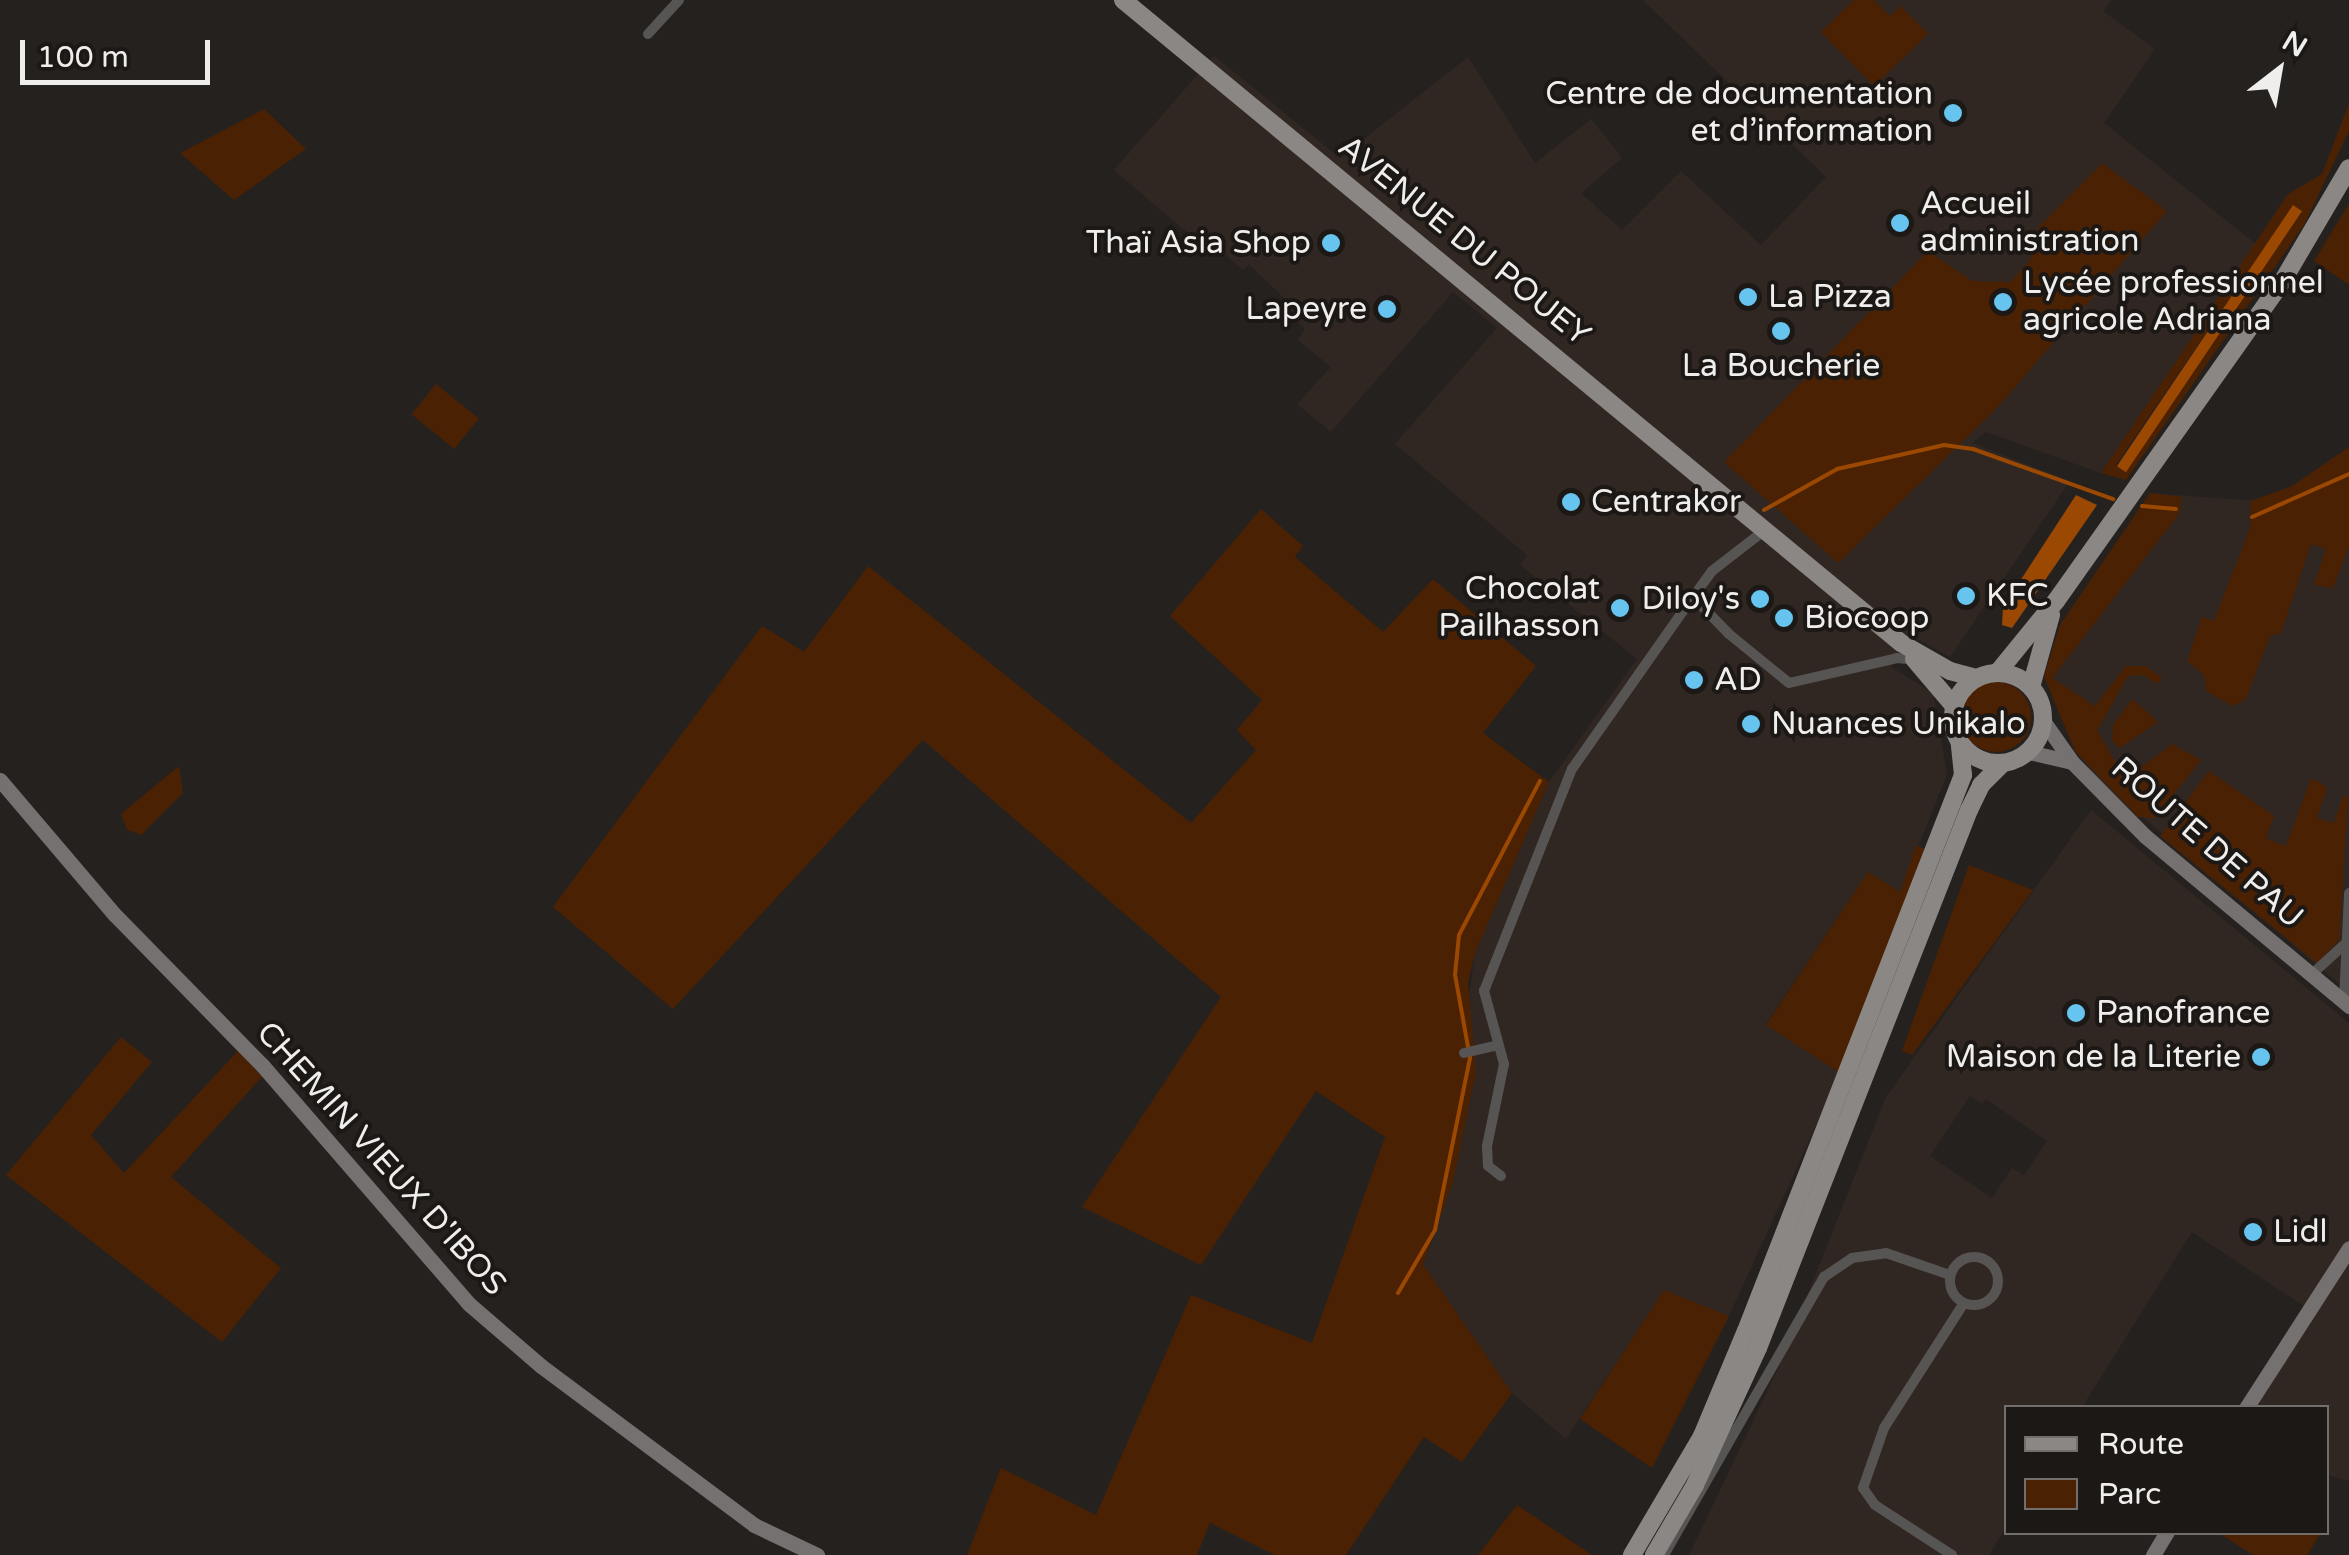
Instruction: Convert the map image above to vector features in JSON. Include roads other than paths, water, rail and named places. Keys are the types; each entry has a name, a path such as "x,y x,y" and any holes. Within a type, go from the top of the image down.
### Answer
{"main road":[{"name":"AVENUE DU POUEY","path":"1124,0 1766,530"},
{"path":"1766,530 1901,643 1950,672 1976,678 1998,672 2056,601 2285,277 2349,168"},
{"path":"1998,672 2031,687 2056,601"},
{"path":"1632,1555 1702,1436 1963,776 1954,706 1901,643"},
{"path":"1954,706 1976,678"},
{"name":"ROUTE DE PAU","path":"2031,687 2044,722"},
{"path":"1654,1555 1695,1485 1758,1348 1981,784 2003,764 2029,752 2044,722"},
{"path":"1960,744 1979,760 2003,764"}],"street":[{"path":"648,34 679,0"},
{"path":"1501,1176 1488,1166 1487,1146 1504,1064 1484,991 1572,769 1712,571 1766,530"},
{"path":"1693,597 1789,683 1897,658 1915,660"},
{"name":"ROUTE DE PAU","path":"2044,722 2072,762 2149,840 2346,1004"},
{"name":"ROUTE DE PAU","path":"2029,752 2072,762"},
{"name":"CHEMIN VIEUX D'IBOS","path":"0,780 115,914 262,1065 469,1304 541,1366 754,1525 817,1555"},
{"path":"2346,1004 2349,893"},
{"path":"2312,974 2346,944"},
{"path":"1468,1052 1498,1045"},
{"path":"2248,1405 2349,1248"},
{"path":"1664,1555 1824,1276 1852,1258 1886,1253 1950,1275"},
{"path":"1966,1258 1994,1267 1993,1296 1980,1305 1964,1303 1952,1292 1950,1275 1966,1258"},
{"path":"1952,1555 1875,1506 1864,1488 1892,1414 1964,1303"}],"waterway":[{"path":"1764,510 1837,469 1944,445 1973,449 2113,499"},
{"path":"2252,517 2349,474"},
{"path":"2142,506 2176,509"},
{"path":"1398,1293 1435,1230 1470,1058 1455,975 1459,935 1540,781"}],"place":[{"name":"Centre de documentation et d’information","path":"1953,113"},
{"name":"Accueil administration","path":"1900,223"},
{"name":"Thaï Asia Shop","path":"1331,243"},
{"name":"La Pizza","path":"1748,297"},
{"name":"Lycée professionnel agricole Adriana","path":"2003,302"},
{"name":"Lapeyre","path":"1387,309"},
{"name":"La Boucherie","path":"1781,331"},
{"name":"Centrakor","path":"1571,502"},
{"name":"KFC","path":"1966,596"},
{"name":"Diloy's","path":"1760,599"},
{"name":"Chocolat Pailhasson","path":"1620,608"},
{"name":"Biocoop","path":"1784,618"},
{"name":"AD","path":"1694,680"},
{"name":"Nuances Unikalo","path":"1751,724"},
{"name":"Panofrance","path":"2076,1013"},
{"name":"Maison de la Literie","path":"2261,1057"},
{"name":"Lidl","path":"2253,1232"}]}
